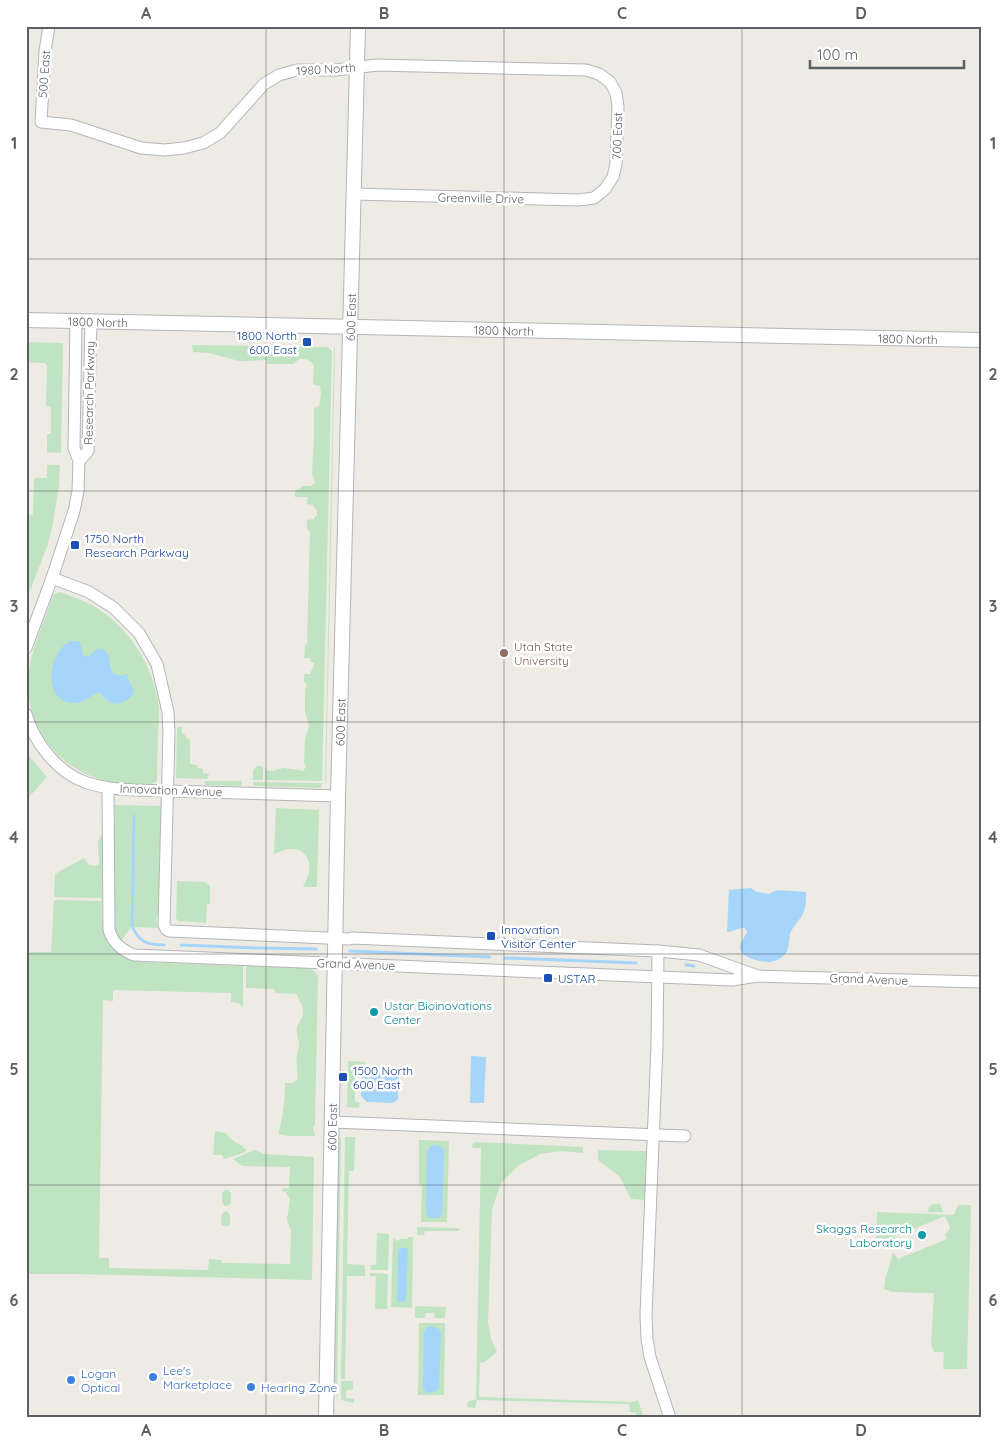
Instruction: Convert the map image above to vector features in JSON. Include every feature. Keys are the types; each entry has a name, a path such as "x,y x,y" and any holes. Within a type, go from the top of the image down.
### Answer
{"street":[{"name":"500 East","path":"41,122 45,51 49,26"},
{"name":"600 East","path":"326,1418 338,796 358,26"},
{"name":"1980 North","path":"41,122 72,125 142,148 164,150 184,148 203,143 220,133 264,84 279,75 297,70 336,70 376,65 586,70 599,74 610,82"},
{"name":"700 East","path":"605,189 613,177 616,164 618,106 616,93 610,82"},
{"name":"Greenville Drive","path":"354,194 578,200 594,198 605,189"},
{"name":"1800 North","path":"26,320 981,340"},
{"name":"Research Parkway","path":"26,648 52,578 74,511 78,491 79,461 74,448 76,321"},
{"name":"Research Parkway","path":"79,461 88,451 90,321"},
{"path":"52,578 89,592 114,608 139,633 157,664 168,712 168,791"},
{"path":"26,714 30,736"},
{"name":"Innovation Avenue","path":"30,736 61,769 84,782 108,788 338,796"},
{"name":"Grand Avenue","path":"108,788 108,922 111,937 120,948 134,955 732,980 757,976 981,982"},
{"name":"Grand Avenue","path":"168,791 164,925 166,929 174,932 658,951 698,956 757,976"},
{"path":"658,951 654,1134 646,1315 647,1339 653,1369 670,1418"},
{"path":"332,1122 685,1136"}],"green space":[{"path":"26,342 63,343 61,453 47,452 47,434 51,434 51,407 46,406 47,366 45,363 26,362"},
{"path":"192,345 327,347 332,351 322,781 265,780 265,770 272,771 283,768 303,771 306,767 304,763 305,739 309,726 305,711 305,690 307,686 304,681 304,674 311,674 314,663 311,662 310,658 304,658 305,645 307,644 310,532 307,528 307,520 314,519 317,516 317,510 313,505 307,504 308,497 295,497 295,490 303,486 311,486 315,483 312,473 314,408 319,406 321,395 320,386 314,385 313,382 314,365 304,359 296,361 294,364 267,364 267,360 239,361 209,353 193,352"},
{"path":"334,348 326,780 325,783"},
{"path":"47,465 60,465 59,486 53,523 48,544 30,591 26,591 27,519 30,515 33,515 34,478 47,478"},
{"path":"60,592 88,603 105,614 128,635 145,662 156,691 159,707 156,782 151,784 108,782 85,774 70,765 45,740 31,708 28,690 29,672 36,643 53,595"},
{"path":"177,727 182,727 182,733 190,740 190,764 197,765 197,768 203,769 203,773 209,774 208,779 176,778"},
{"path":"29,756 47,777 29,797 26,797 26,757"},
{"path":"257,766 263,766 263,780 253,780 253,770"},
{"path":"205,781 242,781 241,786 204,785"},
{"path":"253,782 322,783 321,787 318,788 254,786"},
{"path":"115,805 162,806 160,913 156,919 158,928 131,927 121,941 112,921"},
{"path":"276,808 319,810 317,887 303,887 310,867 307,858 302,852 289,849 274,854"},
{"path":"104,834 102,898 54,897 55,874 84,858 89,865 95,866 99,864 98,842 101,835"},
{"path":"177,881 205,882 210,886 210,904 207,904 206,923 178,921 176,918"},
{"path":"54,900 102,901 103,924 108,942 114,950 131,960 243,966 243,1008 239,1003 231,1002 231,993 113,990 113,1001 103,1000 99,1258 109,1258 109,1268 208,1270 209,1259 221,1260 222,1263 290,1264 291,1231 287,1219 290,1200 282,1189 289,1188 290,1167 242,1166 233,1159 255,1150 264,1154 314,1157 312,1280 26,1274 26,952 51,952"},
{"path":"246,966 303,968 313,970 318,976 315,1124 313,1128 315,1136 278,1134 285,1096 285,1083 293,1083 298,1079 297,1054 299,1044 297,1027 303,1014 302,1005 297,994 275,993 274,989 246,988"},
{"path":"348,1061 365,1062 364,1068 355,1071 355,1101 360,1103 359,1108 347,1107"},
{"path":"215,1131 225,1133 243,1146 246,1152 224,1159 222,1155 213,1155"},
{"path":"345,1137 355,1137 354,1171 349,1171 347,1264 365,1265 365,1276 347,1276 345,1379 341,1379"},
{"path":"339,1138 341,1138 337,1402 334,1375"},
{"path":"419,1140 449,1141 447,1222 421,1222 422,1185 419,1184"},
{"path":"475,1142 583,1147 583,1153 562,1151 540,1154 518,1166 501,1183 492,1209 488,1322 491,1339 497,1352 485,1362 480,1363 479,1397 633,1402 638,1400 643,1418 636,1418 636,1413 630,1412 629,1404 477,1400 475,1408 467,1407 468,1401 476,1400 481,1148 473,1148 472,1144"},
{"path":"598,1150 646,1151 645,1200 631,1199 620,1177 598,1160"},
{"path":"225,1190 231,1193 231,1203 227,1206 222,1203 222,1193"},
{"path":"933,1204 940,1204 943,1212 928,1212 929,1207"},
{"path":"958,1205 971,1205 967,1369 943,1369 944,1352 934,1352 931,1344 934,1293 892,1292 884,1289 892,1254 894,1253 898,1259 947,1239 945,1234 950,1227 945,1216 894,1237 897,1245 888,1248 885,1240 876,1238 877,1212 954,1215"},
{"path":"225,1211 230,1215 230,1224 228,1226 223,1226 221,1223 222,1214"},
{"path":"417,1227 458,1228 460,1230 425,1231 424,1235 417,1235"},
{"path":"377,1233 389,1234 388,1270 370,1270 371,1265 376,1265"},
{"path":"408,1237 413,1237 412,1308 391,1307 393,1238 398,1241 408,1239"},
{"path":"370,1273 388,1274 387,1309 375,1309 376,1276 370,1276"},
{"path":"415,1306 446,1307 445,1318 435,1318 434,1313 426,1313 425,1318 415,1318"},
{"path":"419,1323 445,1323 444,1395 418,1395"},
{"path":"341,1381 353,1381 353,1390 346,1390 346,1398 354,1399 354,1403 341,1400"}],"water":[{"path":"71,641 80,642 85,657 97,649 107,653 111,670 114,674 119,676 128,674 127,677 134,690 131,697 124,702 116,704 108,701 99,692 81,702 74,703 64,701 57,695 51,676 53,666 63,647"},
{"path":"751,888 757,892 769,894 777,890 806,892 805,909 791,931 787,951 782,957 774,961 765,962 757,960 748,957 741,951 740,946 747,931 745,928 727,932 729,890"},
{"path":"471,1056 486,1057 484,1103 470,1103"},
{"path":"372,1069 394,1069 399,1077 398,1099 393,1103 367,1102 361,1096 361,1079"},
{"path":"430,1146 442,1147 444,1151 442,1214 438,1218 430,1218 426,1214 427,1152"},
{"path":"401,1248 408,1250 405,1302 398,1302 397,1299 398,1250"},
{"path":"431,1326 439,1329 441,1333 439,1388 435,1392 427,1393 423,1388 424,1332 427,1327"}],"waterway":[{"path":"134,816 132,926 144,942 164,945"},
{"path":"181,945 256,948"},
{"path":"258,948 316,949"},
{"path":"350,951 490,957"},
{"path":"505,958 636,963"},
{"path":"686,965 694,966"}],"place":[{"name":"1800 North 600 East","path":"307,342"},
{"name":"1750 North Research Parkway","path":"75,545"},
{"name":"Utah State University","path":"504,653"},
{"name":"Innovation Visitor Center","path":"491,936"},
{"name":"USTAR","path":"548,978"},
{"name":"Ustar Bioinovations Center","path":"374,1012"},
{"name":"1500 North 600 East","path":"343,1077"},
{"name":"Skaggs Research Laboratory","path":"922,1235"},
{"name":"Lee's Marketplace","path":"153,1377"},
{"name":"Logan Optical","path":"71,1380"},
{"name":"Hearing Zone","path":"251,1387"}]}
